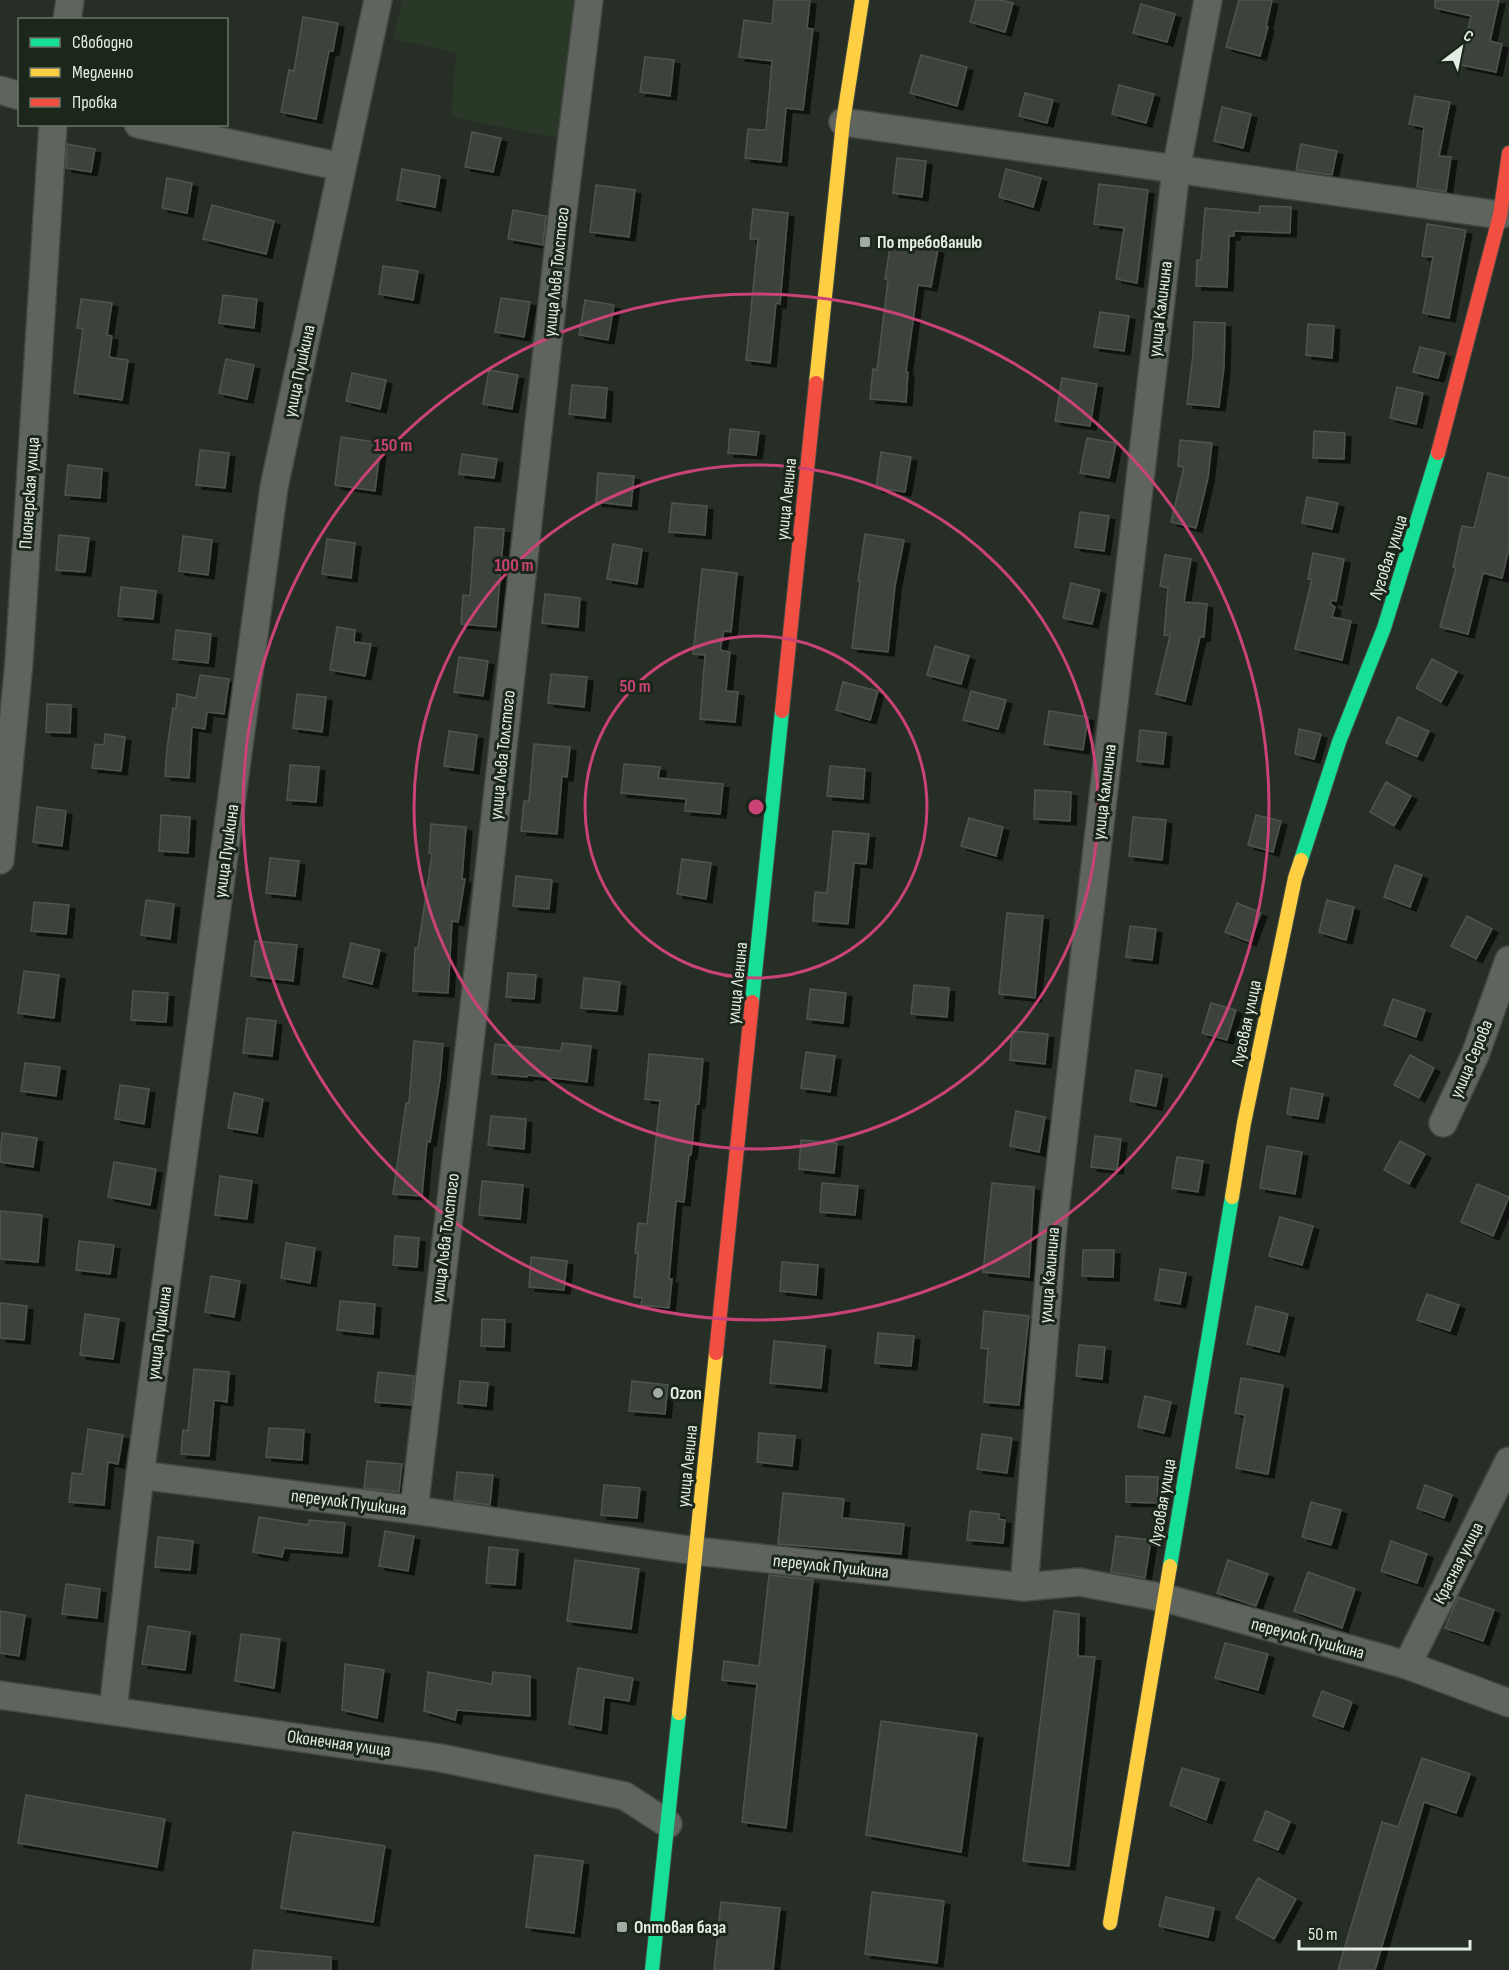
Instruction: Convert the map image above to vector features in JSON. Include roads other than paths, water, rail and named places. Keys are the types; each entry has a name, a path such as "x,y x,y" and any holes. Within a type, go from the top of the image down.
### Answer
{"street":[{"path":"67,18 70,0"},
{"name":"улица Пушкина","path":"113,1710 140,1475 274,487 378,0"},
{"name":"улица Льва Толстого","path":"414,1510 473,1016 559,243 589,0"},
{"name":"улица Ленина","path":"652,1970 843,122 862,0"},
{"name":"улица Калинина","path":"1024,1587 1053,1228 1176,170 1208,0"},
{"path":"0,90 18,95"},
{"path":"843,122 1500,215"},
{"name":"Пионерская улица","path":"0,860 19,662 52,126"},
{"path":"147,126 342,167"},
{"name":"Луговая улица","path":"1110,1923 1244,1124 1295,878 1339,742 1384,628 1429,487 1500,215 1509,153"},
{"name":"улица Серова","path":"1443,1123 1475,1055 1509,960"},
{"name":"Красная улица","path":"1407,1665 1509,1461"},
{"name":"переулок Пушкина","path":"140,1475 414,1510 696,1551 1024,1587 1079,1582 1165,1598 1407,1665 1509,1702"},
{"name":"Оконечная улица","path":"0,1695 441,1758 625,1796 668,1824"}],"place":[{"name":"По требованию","path":"865,242"},
{"name":"Ozon","path":"658,1393"},
{"name":"Оптовая база","path":"622,1927"}]}
